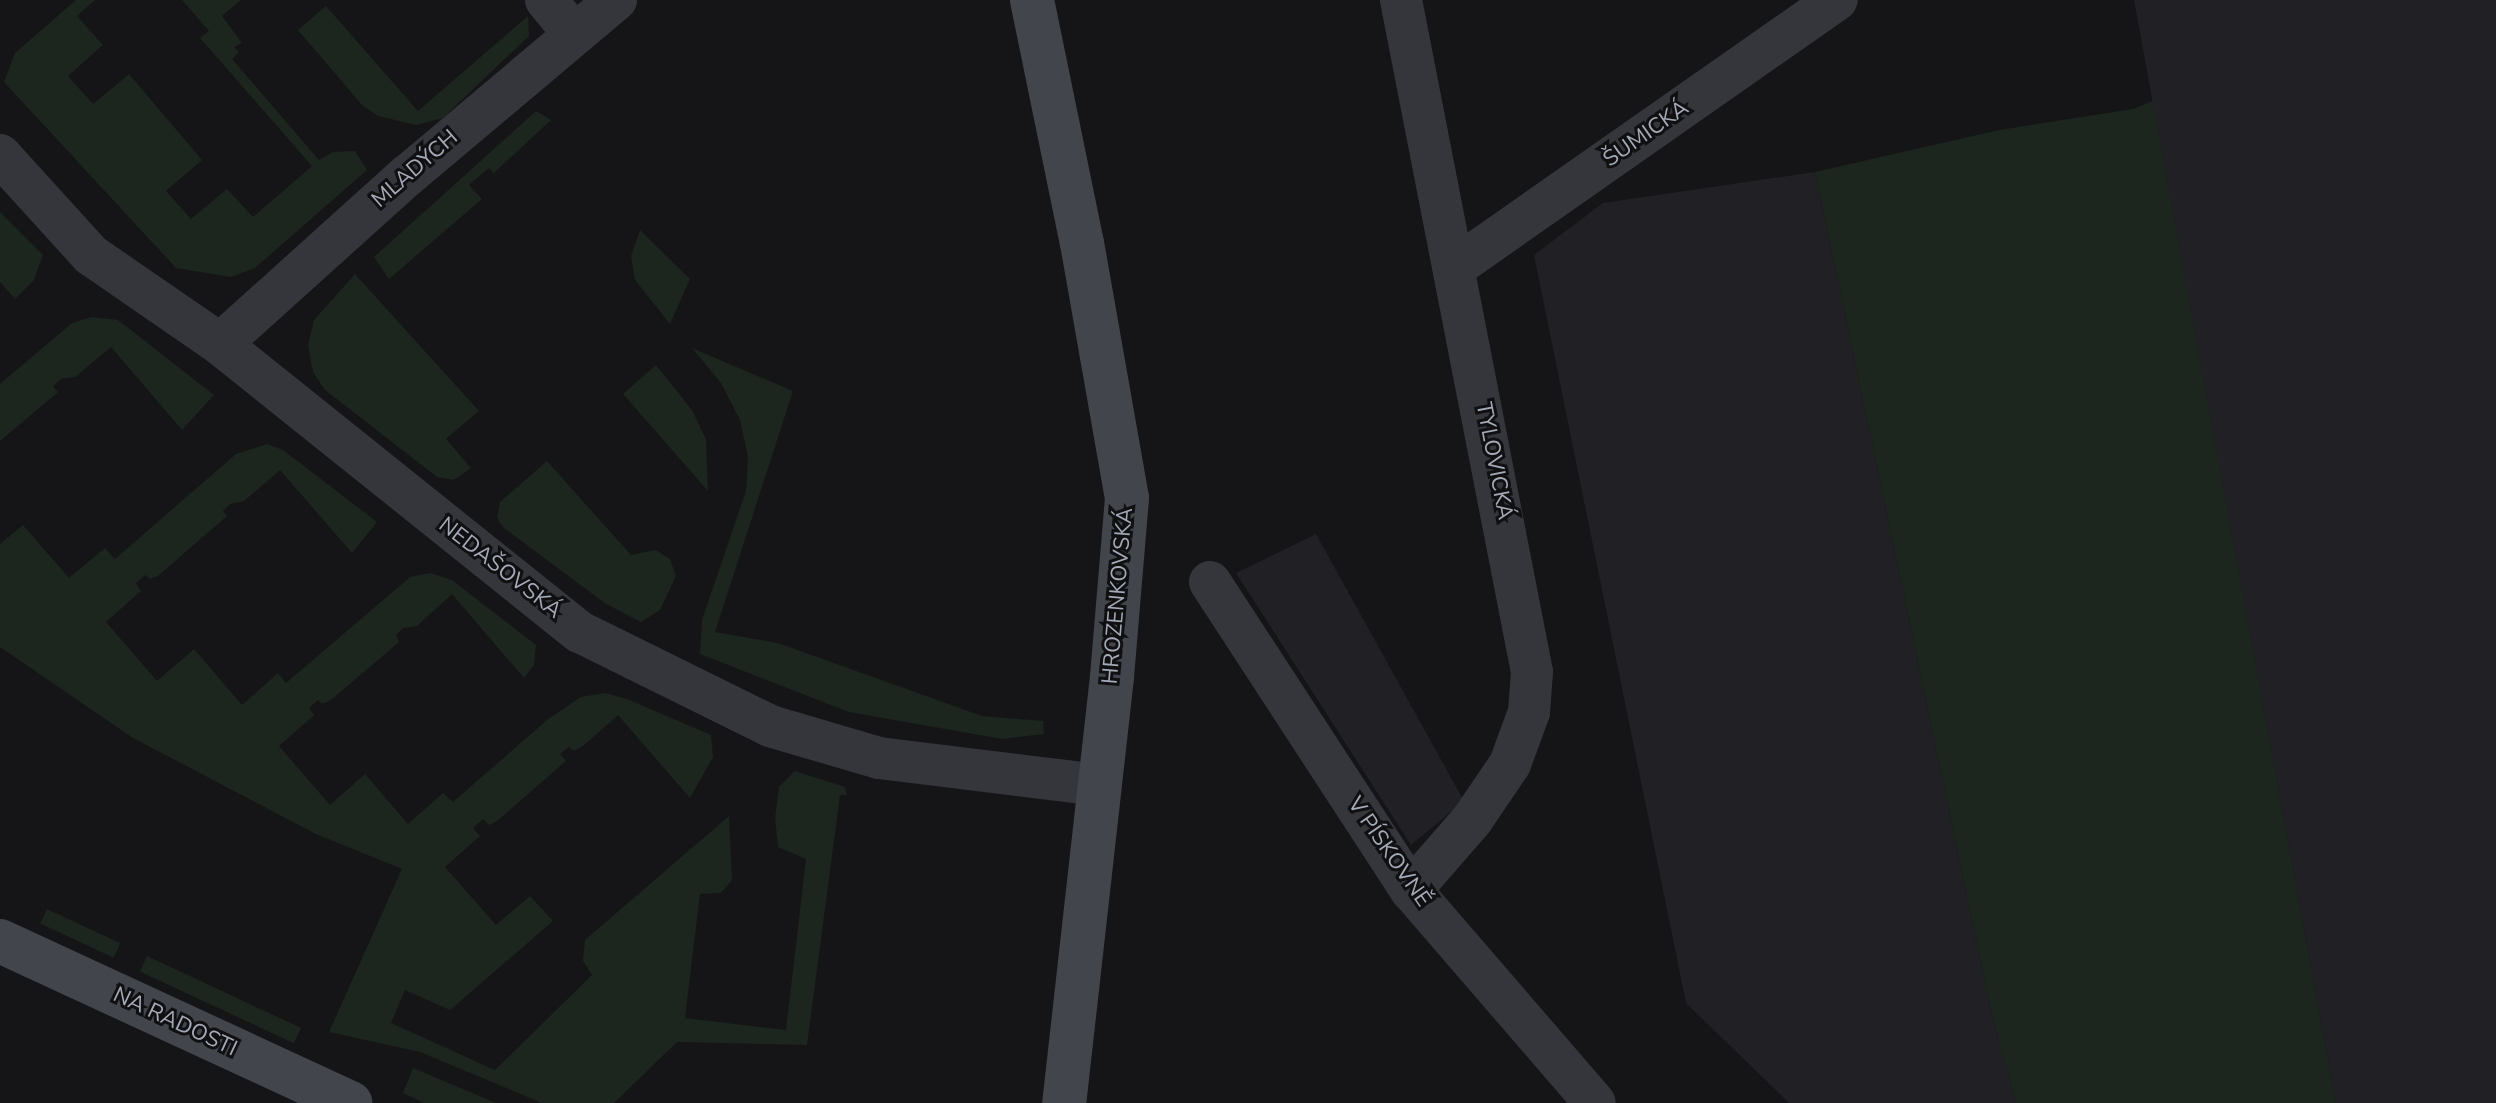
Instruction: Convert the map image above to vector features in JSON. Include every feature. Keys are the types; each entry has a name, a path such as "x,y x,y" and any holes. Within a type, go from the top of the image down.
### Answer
{"street":[{"path":"546,0 574,34"},
{"name":"MLADÝCH","path":"220,344 616,0"},
{"name":"HROZENKOVSKÁ","path":"1032,0 1082,243 1127,498 1100,785 1064,1103"},
{"name":"TYLOVICKÁ","path":"1401,0 1532,672 1529,712 1510,764 1472,820 1411,890"},
{"name":"ŠUMICKÁ","path":"1455,267 1837,0"},
{"name":"NEDAŠOVSKÁ","path":"0,155 91,255 220,344 580,632 770,726 879,758 1100,785"},
{"name":"V PÍSKOVNĚ","path":"1210,582 1411,890 1595,1103"},
{"name":"NA RADOSTI","path":"0,941 350,1103"}],"shaded area":[{"path":"76,0 95,0 77,16 103,45 68,76 93,104 129,74 202,160 166,191 191,219 227,189 253,217 312,166 200,38 209,31 182,0 241,0 222,16 242,43 234,47 239,52 232,59 319,160 333,152 355,151 367,170 255,268 231,277 176,268 4,82 15,53"},
{"path":"2134,0 2496,0 2496,1103 2336,1103"},
{"path":"326,6 418,111 528,16 529,36 443,118 416,125 378,116 362,105 298,30"},
{"path":"2153,101 2336,1103 2016,1103 1992,1016 1815,172 1999,130 2133,109"},
{"path":"536,111 551,120 494,173 489,168 469,185 482,199 389,279 374,257"},
{"path":"1815,172 1992,1016 2016,1103 1789,1103 1686,1003 1534,255 1603,203"},
{"path":"0,212 43,255 34,280 15,299 0,282"},
{"path":"640,230 690,279 670,324 635,280 631,256"},
{"path":"355,274 479,411 446,439 471,468 454,480 437,477 325,390 313,372 308,345 314,320"},
{"path":"92,317 118,320 214,395 182,430 111,347 75,377 61,379 53,386 58,392 0,441 0,384 72,323"},
{"path":"692,348 793,391 715,632 778,643 982,716 1043,721 1044,734 1002,739 849,712 700,654 702,620 746,491 748,456 740,420 721,383"},
{"path":"656,365 692,410 706,439 708,491 623,394"},
{"path":"267,444 283,450 377,522 352,553 280,470 244,501 230,504 223,511 227,516 158,576 150,579 145,575 136,583 141,591 106,622 157,681 194,649 242,705 278,673 286,683 410,577 430,573 452,580 536,645 534,665 524,678 452,594 417,626 403,628 396,635 399,642 331,700 322,704 318,700 309,708 314,715 279,746 330,805 365,774 408,824 443,793 453,802 547,720 581,697 605,693 627,699 711,735 713,757 690,798 618,715 583,746 574,751 569,747 560,754 566,761 497,821 489,825 483,819 473,828 480,836 445,867 496,925 530,896 553,921 450,1010 405,990 391,1023 495,1070 592,975 583,961 585,940 729,816 732,880 721,893 700,894 685,1018 786,1030 806,859 778,847 775,818 779,787 795,771 845,787 847,795 840,795 807,1045 677,1042 614,1103 542,1103 420,1052 329,1032 402,869 316,834 133,738 0,647 0,544 23,525 69,578 105,548 115,559 236,454"},
{"path":"547,461 631,555 656,550 670,559 676,576 660,610 641,622 606,604 504,528 497,518 500,502"},
{"path":"1316,534 1464,801 1411,845 1236,573"},
{"path":"47,909 120,943 114,958 40,924"},
{"path":"147,956 301,1028 294,1043 140,971"},
{"path":"413,1068 496,1103 424,1103 403,1093"}]}
